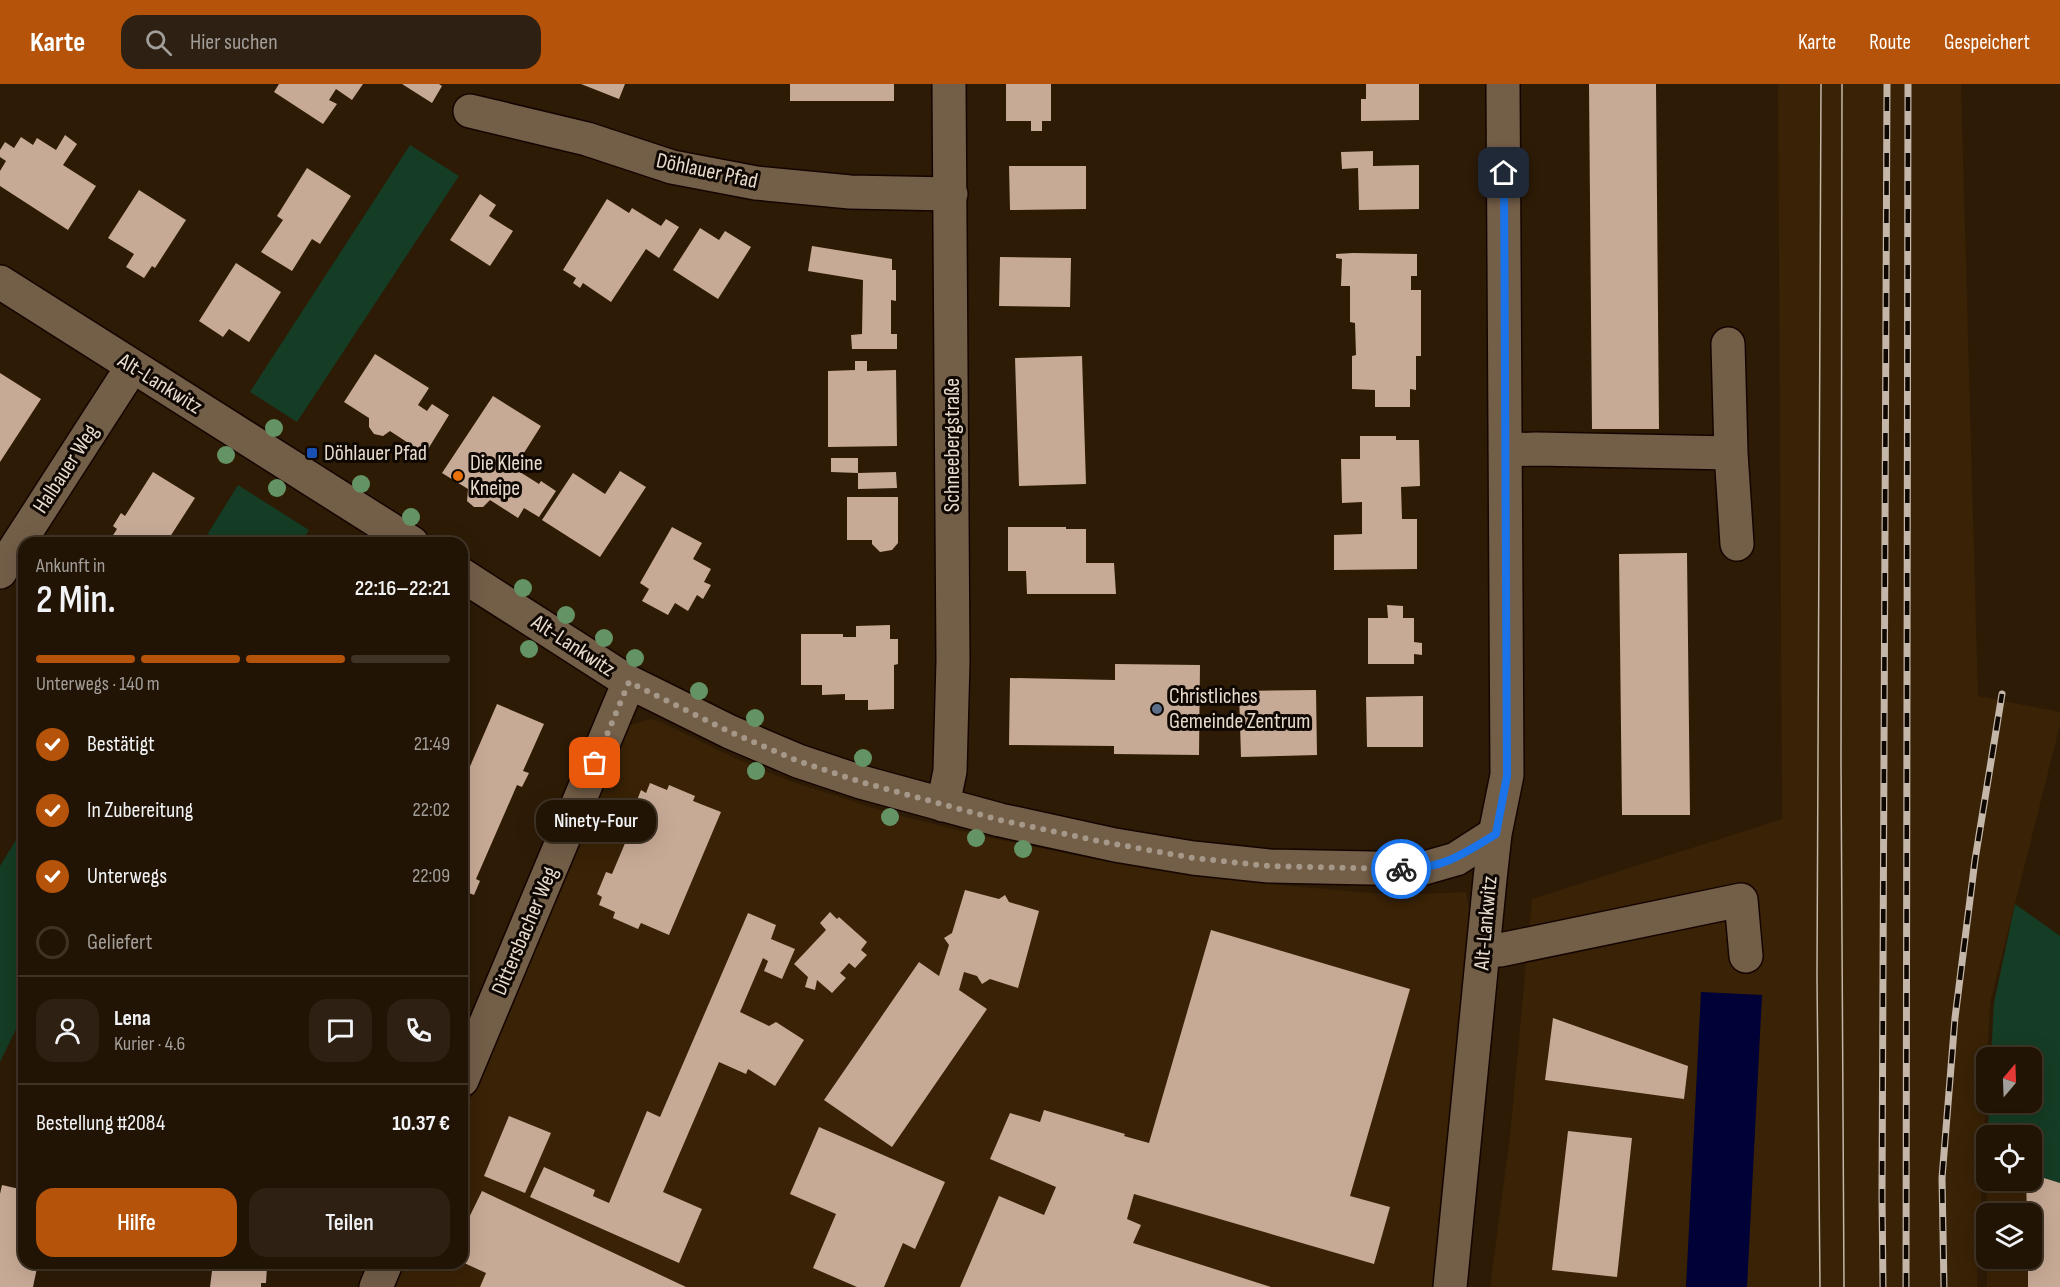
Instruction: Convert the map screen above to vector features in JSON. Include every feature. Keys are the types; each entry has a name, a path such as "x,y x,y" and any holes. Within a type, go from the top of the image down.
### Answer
{"street":[{"name":"Schneebergstraße","path":"943,805 950,771 953,661 949,84"},
{"path":"1496,834 1507,776 1503,84"},
{"name":"Döhlauer Pfad","path":"470,111 587,139 672,167 756,183 850,192 951,194"},
{"name":"Alt-Lankwitz","path":"0,282 402,537"},
{"path":"1728,344 1731,453 1737,544"},
{"name":"Halbauer Weg","path":"23,537 132,367"},
{"path":"1505,450 1731,453"},
{"name":"Halbauer Weg","path":"0,572 18,544"},
{"name":"Alt-Lankwitz","path":"468,579 629,682 730,732 798,761 1000,820 1115,845 1193,858 1269,866 1421,869 1456,859 1496,834"},
{"name":"Dittersbacher Weg","path":"468,1066 629,682"},
{"name":"Alt-Lankwitz","path":"1450,1287 1496,834"},
{"path":"1484,950 1500,950 1742,900 1746,956"},
{"path":"376,1287 384,1269"}],"shaded area":[{"path":"1778,84 1961,84 1978,696 2060,712 2060,725 1990,1003 1988,1047 1976,1047 1976,1113 1985,1113 1984,1125 1976,1125 1976,1191 1981,1191 1981,1203 1976,1203 1977,1287 1490,1287 1510,1136 1532,899 1782,819"},
{"path":"650,719 659,721 733,757 790,781 886,812 982,836 1094,859 1256,883 1396,895 1466,892 1472,923 1434,1287 393,1287 400,1269 468,1269 468,1106 622,734 630,725"},
{"path":"1701,992 1762,995 1747,1287 1686,1287"},
{"path":"2042,1177 2060,1183 2060,1287 1987,1287 1987,1269 2042,1269 2042,1203 1987,1203 1987,1191 2042,1191"}],"green space":[{"path":"410,145 459,176 297,422 250,392"},
{"path":"238,485 309,530 305,537 206,537"},
{"path":"18,837 18,1025 0,1062 0,866"},
{"path":"2015,904 2060,936 2060,1183 2042,1177 2042,1125 1988,1125 1989,1113 2042,1113 2042,1047 1992,1047 1994,1003"}],"building":[{"path":"279,84 363,84 352,100 336,89 329,100 337,104 323,124 274,92"},
{"path":"402,84 439,84 442,86 432,103"},
{"path":"581,84 625,84 619,99"},
{"path":"790,84 894,84 894,101 790,101"},
{"path":"1006,84 1051,84 1051,121 1042,121 1042,131 1031,131 1031,121 1006,121"},
{"path":"1366,84 1419,84 1419,120 1361,121 1361,99 1366,99"},
{"path":"1589,84 1656,84 1659,429 1592,429"},
{"path":"65,135 77,144 63,165 96,186 68,230 0,186 0,171 6,161 0,157 0,150 5,142 14,148 21,137 33,145 37,138 56,150"},
{"path":"1373,151 1373,166 1419,165 1419,209 1359,210 1358,168 1342,169 1341,152"},
{"path":"1009,166 1086,166 1086,209 1010,210"},
{"path":"307,168 351,196 320,244 312,239 292,271 261,252 283,220 277,216"},
{"path":"139,190 186,220 155,268 152,266 144,278 126,267 134,254 108,238"},
{"path":"480,194 496,205 489,216 513,231 490,266 450,240"},
{"path":"607,199 629,213 632,208 661,226 666,219 679,227 659,258 646,249 611,302 583,283 580,288 573,283 576,278 563,270"},
{"path":"700,228 719,240 725,231 751,247 718,299 673,270"},
{"path":"812,246 892,259 892,270 896,270 896,301 891,300 891,334 897,334 897,349 852,349 851,335 862,334 863,280 808,271"},
{"path":"1336,254 1417,254 1417,276 1411,276 1411,290 1421,290 1421,356 1416,356 1416,390 1410,389 1410,407 1375,407 1375,390 1352,389 1352,356 1356,355 1355,323 1350,322 1350,286 1341,286 1342,259 1336,258"},
{"path":"1000,257 1071,258 1070,307 999,306"},
{"path":"236,263 281,292 249,342 229,329 223,337 199,321"},
{"path":"375,354 429,388 418,405 427,411 432,404 449,415 425,454 390,431 383,436 374,434 369,427 369,418 344,402"},
{"path":"1082,356 1086,484 1019,486 1015,358"},
{"path":"855,361 867,361 867,371 896,370 897,446 828,447 828,371 855,370"},
{"path":"0,373 41,399 0,462"},
{"path":"493,396 541,426 522,456 519,455 512,467 539,484 541,481 556,491 539,517 524,508 518,518 490,500 483,507 474,507 467,501 468,489 442,473"},
{"path":"1360,436 1396,436 1396,440 1419,440 1420,486 1401,487 1402,519 1417,519 1417,569 1334,570 1334,535 1362,534 1362,502 1342,503 1341,459 1360,459"},
{"path":"831,458 858,458 858,473 831,472"},
{"path":"620,471 646,487 600,557 542,520 573,473 605,494"},
{"path":"153,472 195,498 170,537 112,537 117,529 113,526 121,513 125,516"},
{"path":"896,472 897,488 858,489 858,473"},
{"path":"847,497 898,497 898,543 892,550 880,552 872,544 872,540 847,540"},
{"path":"672,527 702,543 693,559 711,569 704,582 711,585 703,599 697,595 688,611 675,603 668,615 642,601 649,589 640,583"},
{"path":"1008,527 1086,529 1086,563 1114,563 1116,594 1027,594 1026,571 1008,571"},
{"path":"1687,553 1690,815 1622,815 1619,554"},
{"path":"1387,605 1403,606 1403,618 1414,618 1414,642 1422,643 1422,655 1414,654 1414,664 1368,664 1368,618 1388,618"},
{"path":"890,625 890,639 898,639 898,664 894,665 894,709 868,710 868,700 845,700 845,694 822,695 822,685 801,685 801,634 843,634 843,637 856,637 856,626"},
{"path":"1115,664 1200,665 1199,755 1114,754 1114,746 1009,745 1010,678 1115,680"},
{"path":"1316,690 1317,755 1241,757 1239,691"},
{"path":"1423,696 1423,747 1367,747 1366,697"},
{"path":"497,704 544,724 523,771 529,773 522,787 517,785 476,879 480,881 474,895 469,893 468,895 468,771"},
{"path":"650,783 667,790 669,785 695,796 693,801 721,812 669,935 641,923 638,929 613,918 615,912 599,905 602,897 597,894 606,872 612,874 637,815 632,813 641,790 646,793"},
{"path":"965,890 999,899 1005,895 1009,902 1039,911 1018,988 990,979 982,984 977,976 964,972 959,990 987,1009 892,1147 824,1100 919,962 939,976 949,945 944,938 952,933"},
{"path":"830,912 867,942 861,950 867,955 855,968 849,963 840,973 846,978 832,993 817,980 815,990 805,987 808,977 794,964 826,930 820,923"},
{"path":"748,913 776,925 771,939 795,949 782,979 764,971 768,961 763,958 740,1012 769,1026 776,1022 804,1040 775,1086 748,1069 746,1074 719,1062 663,1192 702,1209 679,1263 530,1197 544,1167 595,1190 593,1196 609,1203 647,1111 660,1117"},
{"path":"1211,930 1410,989 1350,1196 1390,1207 1374,1264 1134,1194 1127,1219 1141,1225 1133,1243 1271,1287 960,1287 999,1196 1044,1215 1056,1187 990,1159 1010,1113 1040,1122 1044,1110 1149,1143"},
{"path":"1553,1018 1688,1066 1684,1099 1545,1080"},
{"path":"509,1116 551,1133 525,1193 484,1176"},
{"path":"819,1127 945,1182 915,1249 903,1243 884,1287 857,1287 813,1268 836,1214 790,1194"},
{"path":"1568,1131 1632,1138 1617,1277 1552,1270"},
{"path":"2042,1177 2060,1183 2060,1287 2028,1287 2028,1269 2042,1269 2042,1203 2027,1203 2026,1191 2042,1191"},
{"path":"2,1185 18,1189 18,1269 37,1269 33,1287 0,1287 0,1194"},
{"path":"482,1191 686,1287 480,1287 486,1273 468,1265 468,1220"},
{"path":"212,1269 267,1269 266,1283 261,1283 261,1287 210,1287"}],"tram line":[{"path":"1820,1287 1817,977 1821,84"},
{"path":"1842,84 1841,762 1844,1287"}],"railway":[{"path":"1883,1287 1887,84"},
{"path":"1906,1287 1908,84"},
{"path":"1944,1287 1942,1178 1955,1018 1975,860 2002,694"}],"way so far":[{"path":"595,763 629,682 730,732 798,761 861,782 1000,820 1193,858 1269,866 1401,869"}],"place":[{"name":"Döhlauer Pfad","path":"312,453"},
{"name":"Die Kleine Kneipe","path":"458,476"},
{"name":"Christliches Gemeinde Zentrum","path":"1157,709"},
{"name":"Ninety-Four","path":"595,763"}],"route":[{"path":"1401,869 1421,869 1456,859 1496,834 1507,776 1504,173"}]}
